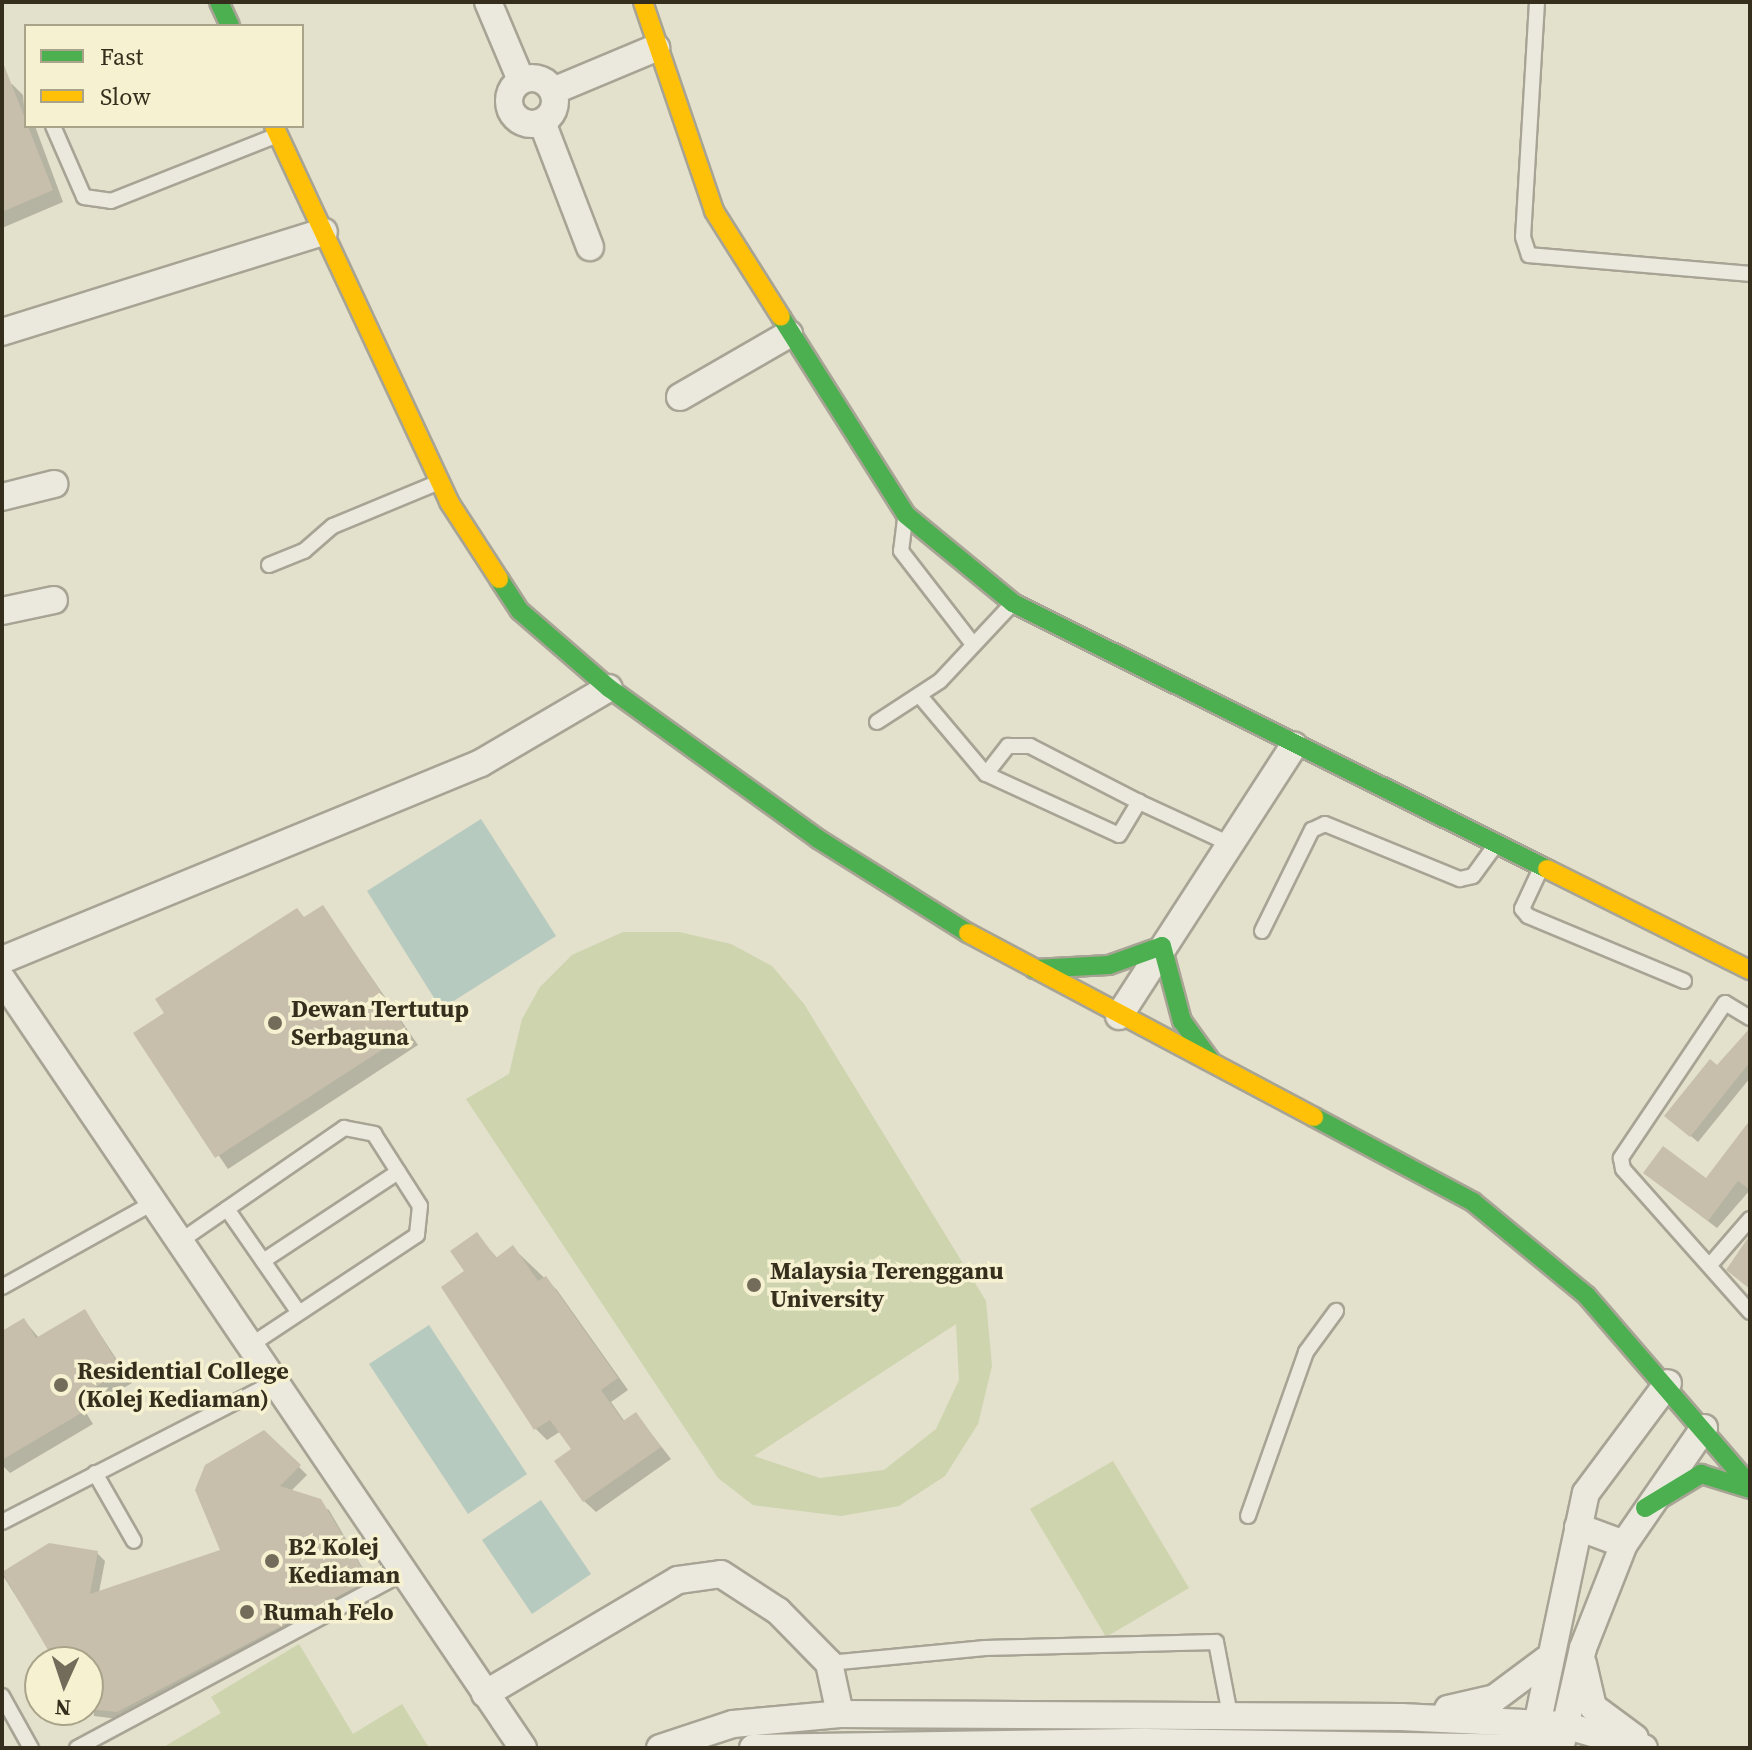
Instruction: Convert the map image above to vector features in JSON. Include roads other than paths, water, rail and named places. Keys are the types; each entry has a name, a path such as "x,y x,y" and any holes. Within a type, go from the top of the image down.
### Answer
{"main road":[{"path":"219,2 229,24"},
{"path":"643,2 656,48 714,211 906,515 1013,603 1294,746 1750,970"},
{"path":"276,131 440,482 520,611 609,688 818,839 1031,969 1473,1202 1586,1295 1668,1383 1750,1487"},
{"path":"1031,969 1109,965 1162,946 1182,1021 1215,1066"},
{"path":"1645,1508 1701,1474 1750,1487"}],"street":[{"path":"488,2 521,80"},
{"path":"553,91 656,48"},
{"path":"540,79 553,91 554,109 542,122 524,123 510,111 510,93 521,80 540,79"},
{"path":"542,122 590,247"},
{"path":"2,332 324,232"},
{"path":"680,397 789,334"},
{"path":"2,497 54,484"},
{"path":"2,611 54,600"},
{"path":"2,960 481,763 609,688"},
{"path":"1119,1016 1294,746"},
{"path":"2,979 401,1574 523,1748"},
{"path":"1549,1738 1546,1660 1578,1527 1596,1473 1668,1383"},
{"path":"1549,1738 1624,1544 1645,1508 1704,1428"},
{"path":"1578,1527 1624,1544"},
{"path":"485,1694 678,1580 721,1574 784,1616 829,1663 840,1714"},
{"path":"1583,1648 1593,1707 1646,1748"},
{"path":"1401,1717 1495,1698 1546,1660"},
{"path":"660,1748 733,1724 840,1714 1267,1746 1549,1738"},
{"path":"753,1748 1148,1736 1230,1715 1401,1717 1646,1748"}],"lane":[{"path":"1537,2 1523,237 1529,255 1750,274"},
{"path":"54,128 84,197 111,201 276,131"},
{"path":"269,565 304,551 333,526 440,482"},
{"path":"906,515 901,551 973,644"},
{"path":"877,722 920,696 1013,603"},
{"path":"920,696 986,774 1119,835 1139,802"},
{"path":"986,774 1008,746 1030,746 1230,844"},
{"path":"1262,931 1312,830 1325,824 1460,879 1473,876 1495,845"},
{"path":"1541,867 1522,909 1528,916 1684,981"},
{"path":"1750,1018 1725,1003 1621,1158 1623,1169 1750,1312"},
{"path":"179,1242 344,1128 374,1134 420,1206 417,1235 249,1346"},
{"path":"263,1261 398,1172"},
{"path":"2,1287 153,1203"},
{"path":"227,1209 299,1313"},
{"path":"1710,1265 1750,1219"},
{"path":"1248,1516 1306,1352 1336,1311"},
{"path":"2,1522 274,1382"},
{"path":"95,1473 134,1541"},
{"path":"77,1748 401,1574"},
{"path":"829,1663 985,1648 1216,1642 1230,1715"},
{"path":"2,1696 31,1748"}],"place":[{"name":"Dewan Tertutup Serbaguna","path":"275,1023"},
{"name":"Malaysia Terengganu University","path":"754,1285"},
{"name":"Residential College (Kolej Kediaman)","path":"61,1385"},
{"name":"B2 Kolej Kediaman","path":"272,1561"},
{"name":"Rumah Felo","path":"247,1612"}]}
